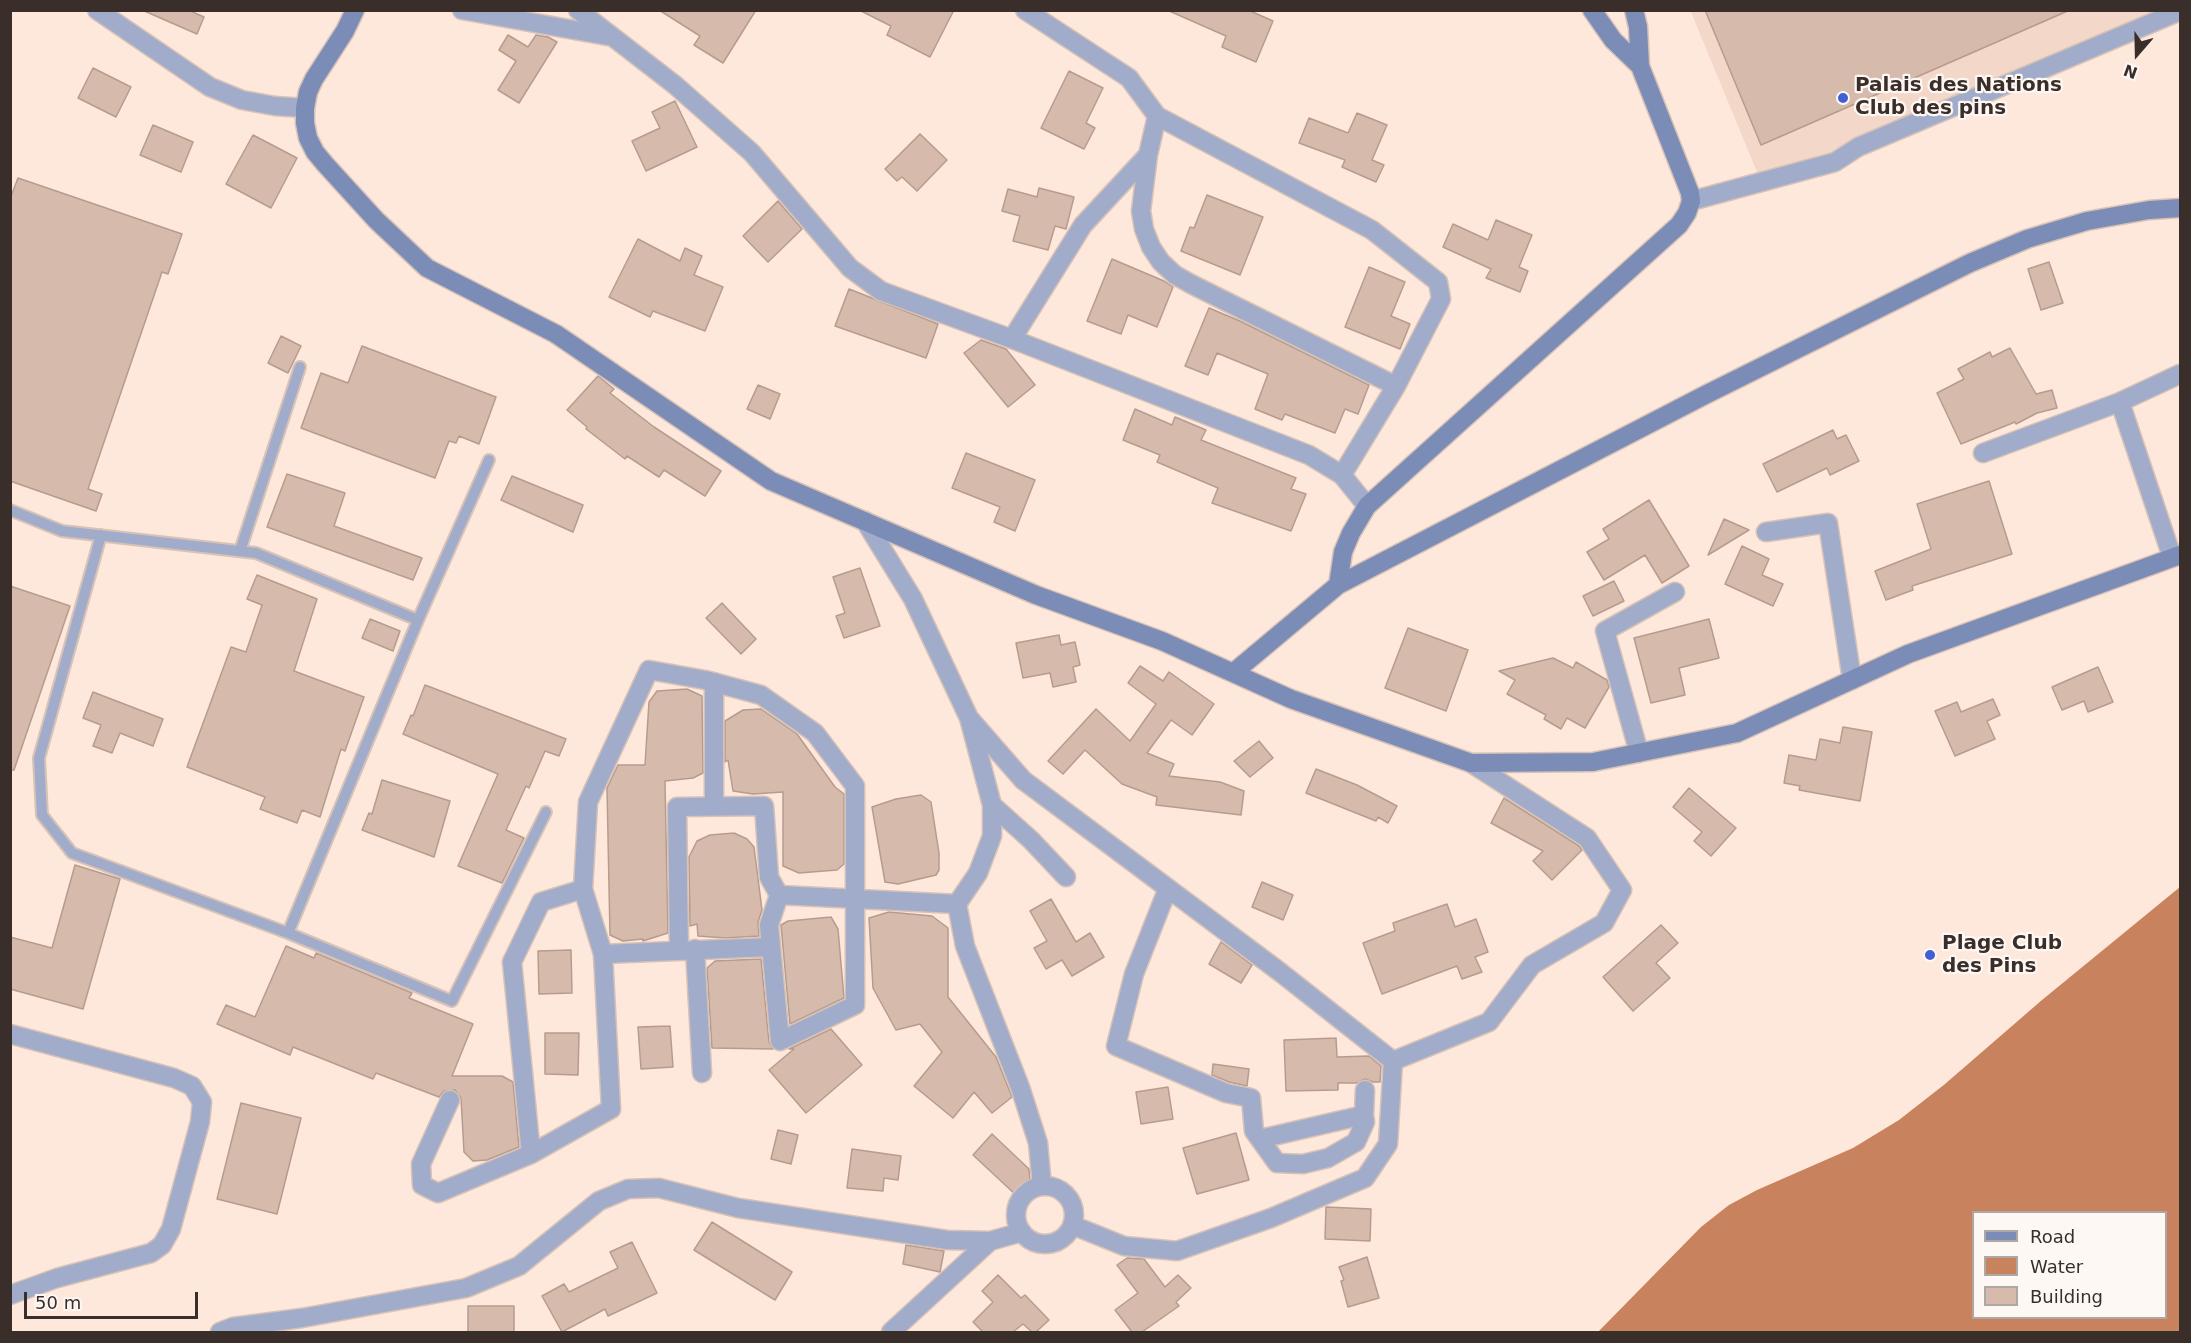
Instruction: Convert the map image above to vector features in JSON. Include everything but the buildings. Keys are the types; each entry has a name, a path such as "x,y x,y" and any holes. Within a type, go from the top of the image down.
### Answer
{"main road":[{"path":"355,10 308,92 305,108 308,138 315,152 376,220 427,268 556,334 771,481 1036,595 1162,641 1291,699 1471,763 1593,762 1737,733 1908,654 2176,556"},
{"path":"1592,10 1614,40 1640,66"},
{"path":"1338,585 1343,552 1367,506 1678,225 1687,213 1690,194 1640,66 1634,10"},
{"path":"1233,673 1338,585 1705,395 1970,263 2027,239 2087,221 2149,210 2181,208"}],"street":[{"path":"97,10 210,87 242,100 305,108"},
{"path":"462,10 613,37"},
{"path":"578,10 675,85 752,153 850,268 881,291 1310,454 1342,475 1367,506"},
{"path":"1025,10 1129,78 1157,116 1372,230 1438,282 1441,299 1396,386 1342,475"},
{"path":"1690,201 1835,162 1858,147 2181,11"},
{"path":"1157,116 1148,155 1141,211 1150,247 1161,262 1174,275 1191,284 1396,386"},
{"path":"1012,339 1083,225 1148,155"},
{"path":"1983,453 2120,402 2181,374"},
{"path":"2120,402 2176,556"},
{"path":"865,521 914,598 969,718 992,805 992,836 978,873 957,904 965,946 1020,1087 1038,1143 1041,1186"},
{"path":"1766,532 1828,523 1852,680"},
{"path":"1639,753 1605,631 1675,592"},
{"path":"450,1100 421,1164 422,1185 438,1193 531,1154 611,1109 603,954 583,889 588,802 649,670 714,682 761,695 815,733 855,786 855,1005 780,1041 769,925 779,895 769,877 764,806 677,807 687,950 702,1073"},
{"path":"714,682 714,806"},
{"path":"969,718 1023,780 1280,972 1393,1061"},
{"path":"1393,1061 1489,1023 1532,965 1604,924 1622,890 1587,838 1471,763"},
{"path":"992,805 1031,840 1066,877"},
{"path":"1168,888 1134,974 1116,1046 1226,1093 1251,1098 1254,1131 1277,1163 1303,1164 1328,1158 1356,1142 1365,1122 1365,1090"},
{"path":"531,1154 512,962 541,902 583,889"},
{"path":"779,895 957,904"},
{"path":"603,954 771,947"},
{"path":"10,1034 174,1078 192,1086 202,1102 200,1122 171,1229 162,1245 151,1253 57,1278 10,1295"},
{"path":"1072,1225 1124,1246 1177,1251 1271,1218 1365,1178 1388,1144 1393,1061"},
{"path":"1260,1139 1364,1115"},
{"path":"1041,1186 1060,1191 1068,1197 1072,1206 1074,1216 1072,1225 1067,1234 1058,1240 1049,1244 1038,1243 1029,1239 1017,1223 1018,1203 1024,1194 1041,1186"},
{"path":"220,1332 233,1327 302,1318 466,1288 519,1266 599,1201 628,1188 659,1188 738,1208 947,1240 990,1241 1022,1232"},
{"path":"891,1332 990,1241"}],"lane":[{"path":"240,551 300,367"},
{"path":"288,933 418,620 489,460"},
{"path":"10,510 62,531 256,553 418,620"},
{"path":"102,535 39,758 42,815 72,853 288,933 452,1001 546,812"}],"shaded area":[{"name":"Palais des Nations Club des pins","path":"1685,11 2160,11 1762,184 1691,12"}],"water":[{"path":"2180,887 2180,1332 1598,1332 1701,1227 1729,1205 1757,1190 1853,1148 1899,1120 1945,1084 2042,1000"}],"place":[{"name":"Palais des Nations Club des pins","path":"1843,98"},
{"name":"Plage Club des Pins","path":"1930,955"}]}
